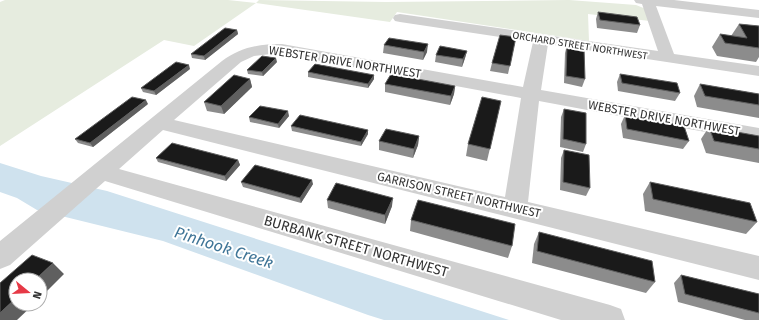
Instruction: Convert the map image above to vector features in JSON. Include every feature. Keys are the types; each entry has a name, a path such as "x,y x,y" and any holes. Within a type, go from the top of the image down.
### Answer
{"street":[{"path":"641,0 759,14"},
{"path":"647,0 668,58"},
{"name":"ORCHARD STREET NORTHWEST","path":"400,18 759,71"},
{"path":"515,208 530,94 541,39"},
{"name":"WEBSTER DRIVE NORTHWEST","path":"0,257 238,56 249,50 264,48 282,50 759,135"},
{"name":"GARRISON STREET NORTHWEST","path":"159,123 759,268"},
{"name":"BURBANK STREET NORTHWEST","path":"102,172 155,189 610,320"}],"shaded area":[{"path":"5,0 228,0 256,3 194,46 164,40 0,146 0,2"},
{"path":"259,0 386,2 569,0 636,5 646,9 650,21 588,14 589,41 397,12 390,22 256,3"}],"water":[{"name":"Pinhook Creek","path":"0,163 41,176 107,191 509,320 384,320 163,241 37,210 17,198 0,192"}],"building":[{"path":"598,12 637,17 640,25 600,20"},
{"path":"739,24 759,26 759,48 725,43 720,34 747,38"},
{"path":"225,28 237,30 204,56 191,54"},
{"path":"500,35 516,37 510,66 492,63"},
{"path":"389,38 428,44 424,52 384,45"},
{"path":"567,45 584,48 585,79 566,76"},
{"path":"440,46 467,51 463,59 436,55"},
{"path":"262,56 276,58 262,72 247,70"},
{"path":"176,62 189,65 154,91 141,88"},
{"path":"315,64 374,75 368,84 308,72"},
{"path":"391,74 455,86 451,96 385,84"},
{"path":"620,74 677,83 680,93 622,83"},
{"path":"234,75 250,79 221,106 204,102"},
{"path":"700,84 759,94 759,105 705,96"},
{"path":"132,97 146,100 90,143 75,139"},
{"path":"482,97 501,101 490,149 468,144"},
{"path":"260,106 288,111 278,124 249,117"},
{"path":"564,109 586,113 586,144 563,139"},
{"path":"300,115 368,130 361,142 291,126"},
{"path":"625,115 684,126 689,141 627,129"},
{"path":"709,127 759,136 759,149 714,141"},
{"path":"386,129 419,136 414,149 379,141"},
{"path":"172,143 238,160 225,176 156,158"},
{"path":"564,150 589,155 590,188 563,182"},
{"path":"255,165 312,180 300,198 241,182"},
{"path":"650,182 750,203 757,222 653,199"},
{"path":"336,183 393,198 385,215 327,200"},
{"path":"418,200 515,224 512,246 411,220"},
{"path":"539,232 652,261 655,282 537,251"},
{"path":"32,255 53,263 43,272 13,272"},
{"path":"681,275 759,294 759,313 685,294"},
{"path":"8,276 8,306 0,313 0,283"}]}
